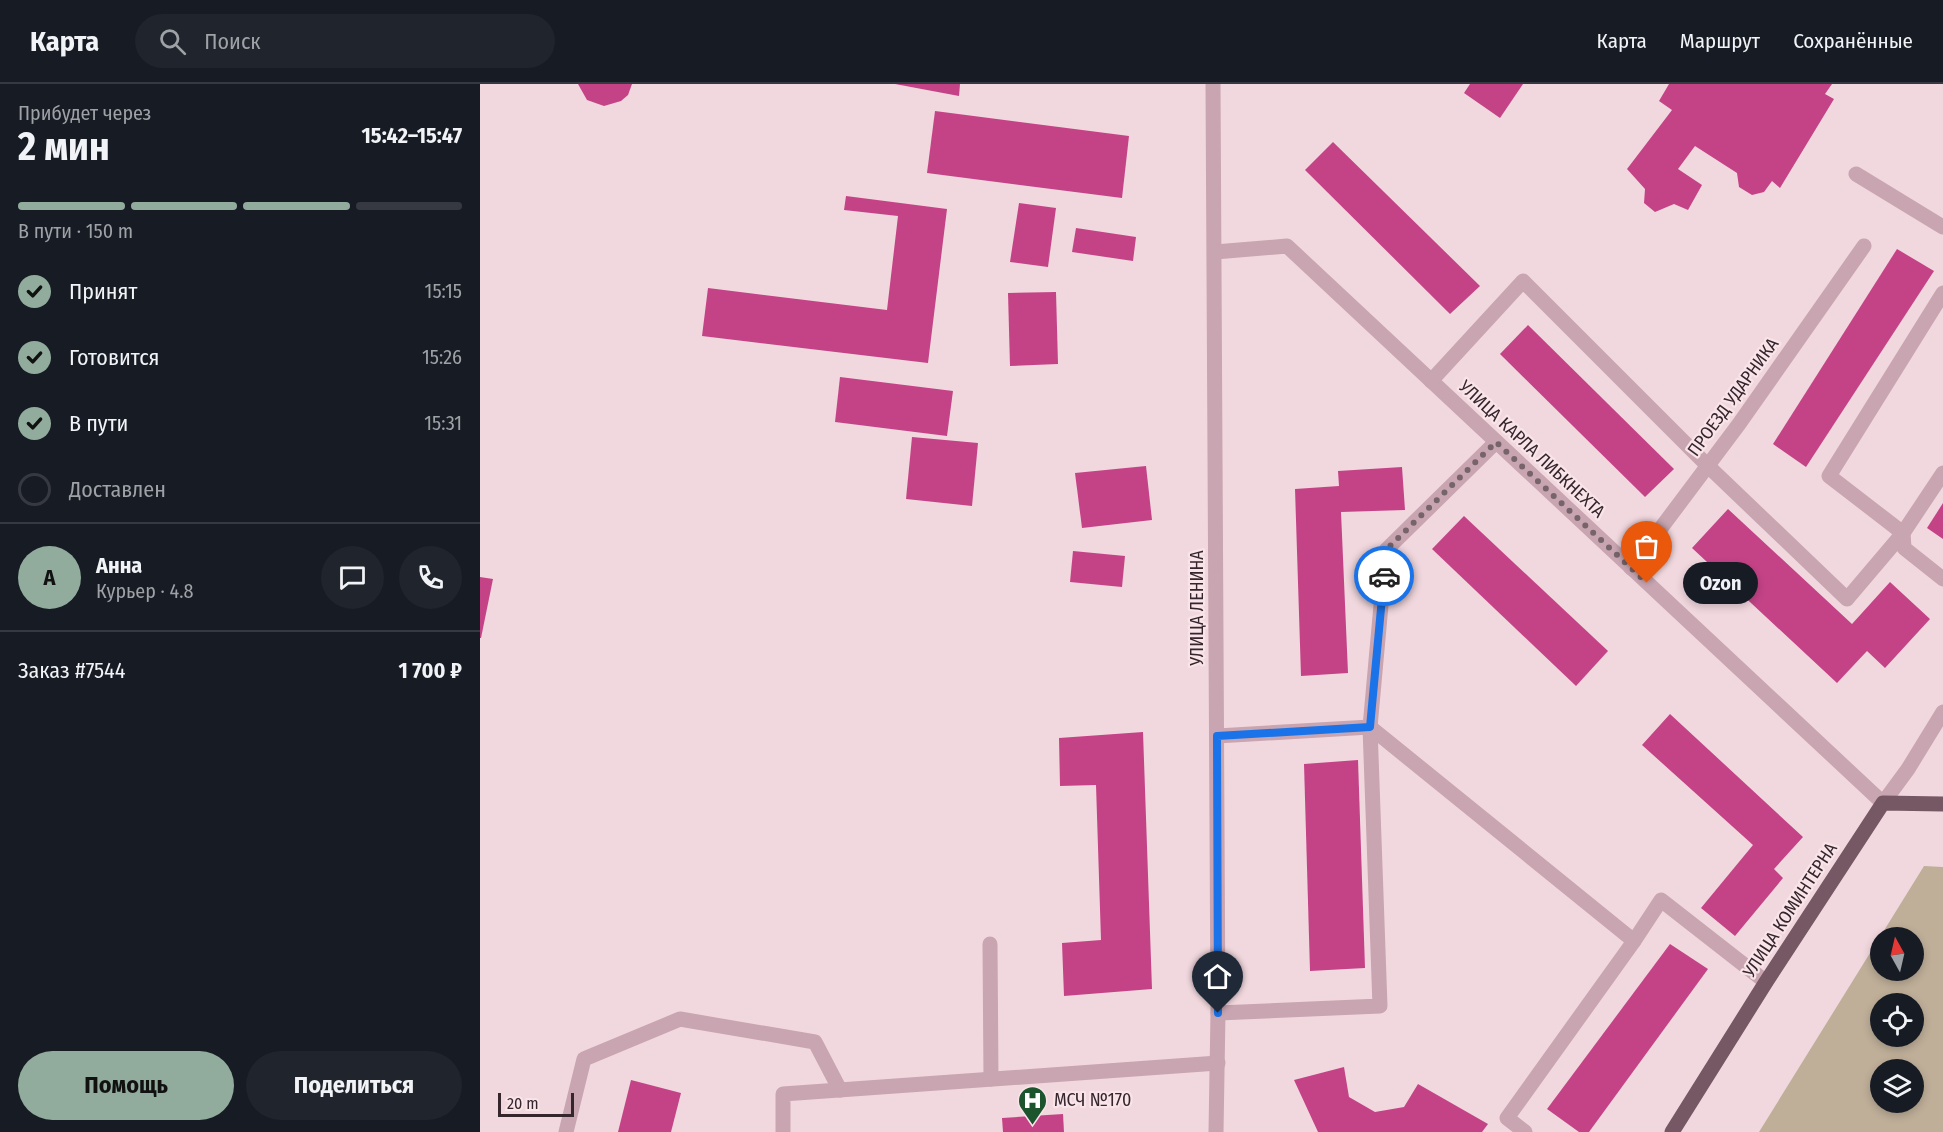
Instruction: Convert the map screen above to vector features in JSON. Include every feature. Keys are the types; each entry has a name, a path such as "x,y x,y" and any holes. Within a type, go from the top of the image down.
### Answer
{"main road":[{"path":"1883,803 1943,804"},
{"name":"УЛИЦА КОМИНТЕРНА","path":"1672,1132 1766,982 1883,803"}],"street":[{"name":"УЛИЦА ЛЕНИНА","path":"1213,84 1218,1013 1216,1132"},
{"path":"1856,174 1943,227"},
{"name":"УЛИЦА КАРЛА ЛИБКНЕХТА","path":"1215,252 1287,246 1883,803"},
{"name":"ПРОЕЗД УДАРНИКА","path":"1631,568 1708,466 1864,246"},
{"path":"1431,381 1523,281 1708,466 1848,600 1903,533 1943,473"},
{"path":"1943,293 1829,476 1903,533 1904,548 1943,579"},
{"path":"1218,1013 1380,1006 1370,727 1386,550 1496,442"},
{"name":"УЛИЦА КОМИНТЕРНА","path":"1883,803 1908,769 1943,712"},
{"path":"1217,736 1370,727 1634,941"},
{"path":"1525,1132 1507,1118 1661,900 1766,982"},
{"path":"990,944 991,1079"},
{"path":"566,1132 584,1059 680,1019 815,1042 840,1090"},
{"path":"783,1132 783,1094 1218,1063"}],"shaded area":[{"path":"1924,866 1943,867 1943,1132 1759,1132 1870,953 1870,981 1924,981 1924,927 1886,927"}],"building":[{"path":"578,84 632,84 628,95 621,101 604,106 587,100"},
{"path":"895,84 960,84 959,96"},
{"path":"1470,84 1523,84 1500,118 1464,93"},
{"path":"1669,84 1832,84 1825,94 1834,99 1780,188 1772,181 1764,192 1752,195 1739,187 1737,173 1695,146 1678,169 1702,185 1688,210 1674,204 1655,212 1644,203 1645,189 1627,169 1672,110 1659,101"},
{"path":"935,111 1129,136 1122,198 927,173"},
{"path":"1333,142 1480,286 1450,314 1305,170"},
{"path":"846,196 947,209 928,363 702,336 708,288 887,310 898,216 844,210"},
{"path":"1019,203 1056,208 1048,267 1010,262"},
{"path":"1076,228 1136,237 1133,261 1072,252"},
{"path":"1897,249 1934,271 1806,467 1773,444"},
{"path":"1056,292 1058,364 1010,366 1008,293"},
{"path":"1528,325 1674,469 1645,497 1500,354"},
{"path":"840,377 953,391 947,436 835,422"},
{"path":"912,437 978,443 972,506 906,499"},
{"path":"1146,466 1152,520 1082,528 1075,473"},
{"path":"1402,467 1405,510 1341,512 1348,673 1301,676 1295,489 1339,486 1338,471"},
{"path":"1943,503 1943,539 1927,528"},
{"path":"1728,509 1852,624 1890,582 1930,619 1885,668 1867,651 1837,683 1692,548"},
{"path":"1464,516 1608,651 1576,686 1432,549"},
{"path":"1073,551 1125,556 1122,587 1070,582"},
{"path":"480,577 493,579 481,638 480,638"},
{"path":"1670,714 1803,837 1774,869 1783,878 1735,936 1701,908 1753,845 1642,745"},
{"path":"1143,732 1152,989 1064,996 1062,943 1101,940 1096,785 1060,786 1059,738"},
{"path":"1358,760 1365,968 1310,971 1304,764"},
{"path":"1670,944 1708,969 1589,1132 1579,1132 1547,1109"},
{"path":"1344,1067 1349,1097 1375,1112 1404,1107 1418,1084 1488,1124 1482,1132 1318,1132 1294,1080"},
{"path":"631,1080 681,1093 671,1132 618,1132"},
{"name":"МСЧ №170","path":"1063,1114 1064,1132 1003,1132 1002,1118"}],"way so far":[{"path":"1384,576 1386,550 1496,442 1647,583"}],"place":[{"name":"Ozon","path":"1647,583"},
{"name":"МСЧ №170","path":"1033,1126"}],"route":[{"path":"1218,1013 1217,736 1370,727 1384,576"}]}
